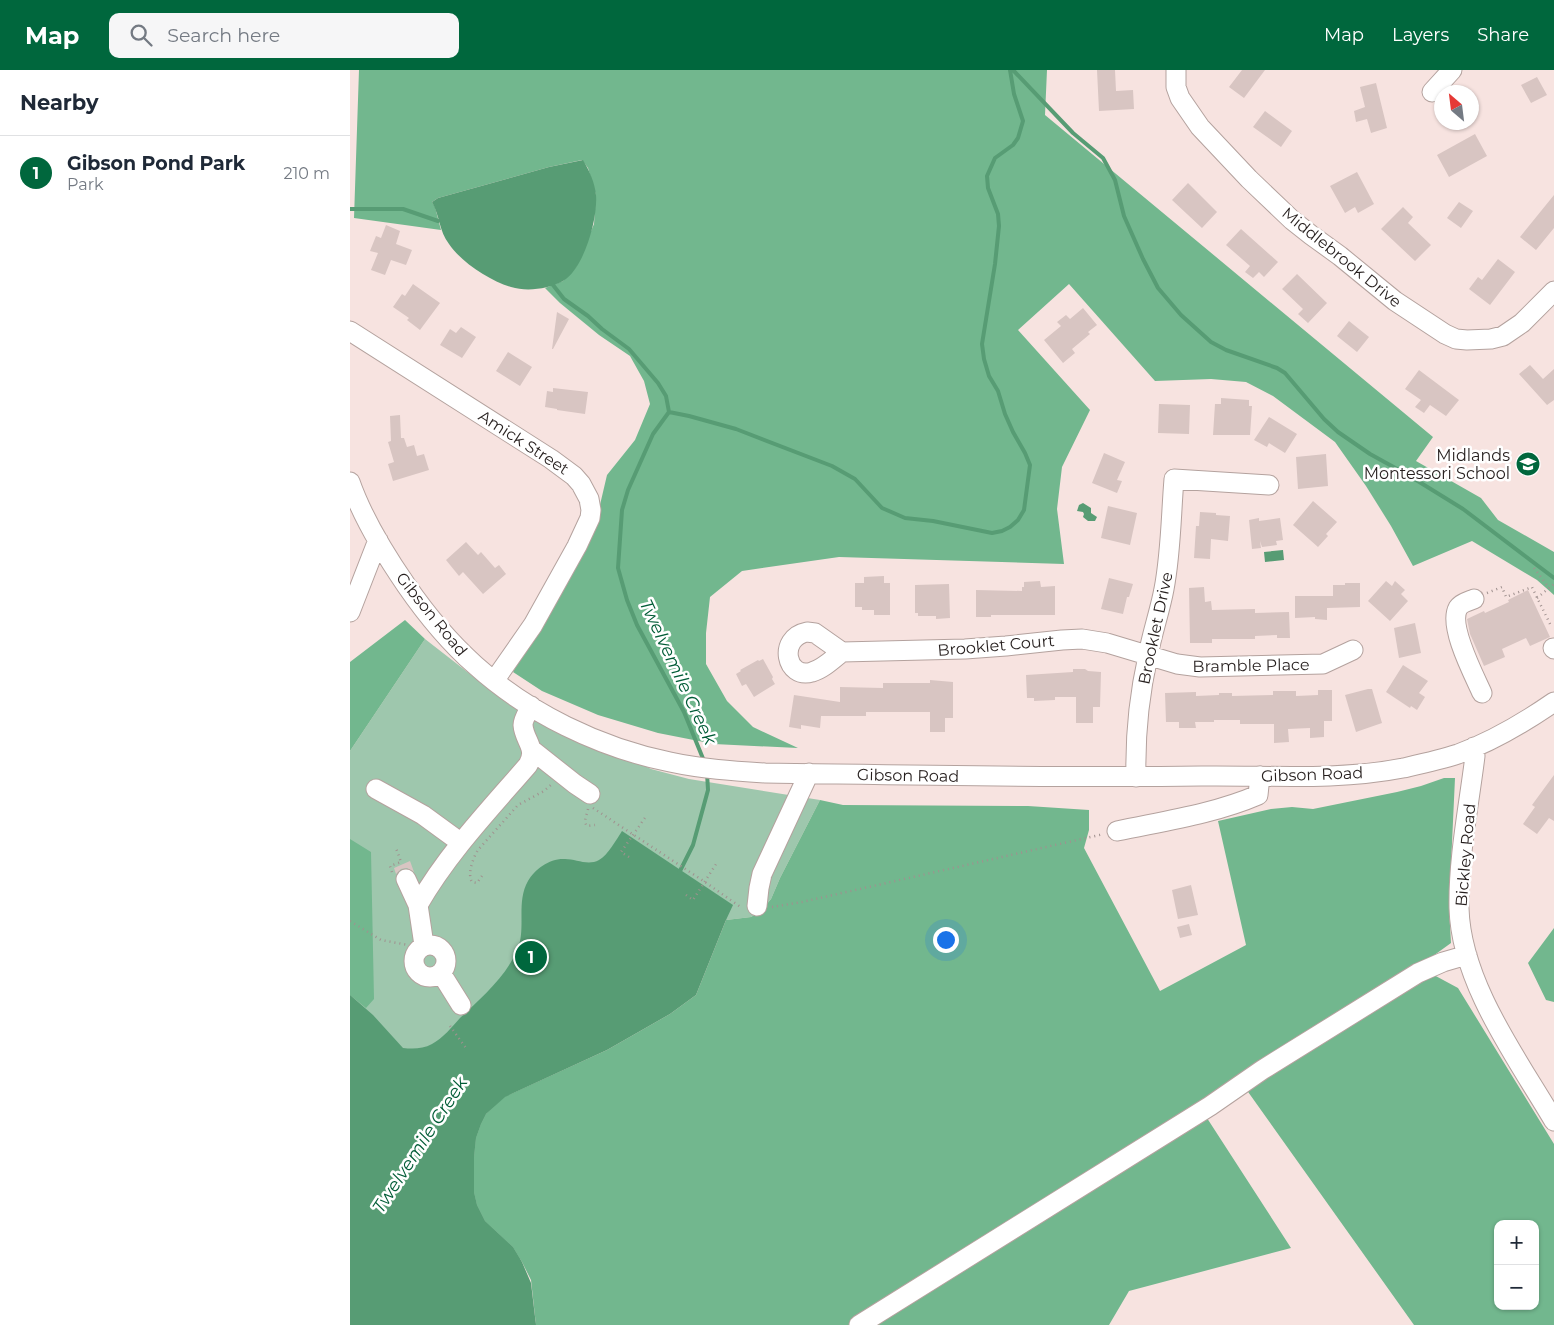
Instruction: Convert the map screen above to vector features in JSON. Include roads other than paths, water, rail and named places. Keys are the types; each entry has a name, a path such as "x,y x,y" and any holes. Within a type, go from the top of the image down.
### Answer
{"street":[{"name":"Middlebrook Drive","path":"1176,70 1176,87 1180,98 1200,127 1249,179 1292,220 1395,301 1445,334 1456,339 1467,340 1491,339 1502,336 1522,323 1554,291"},
{"path":"1432,92 1452,70"},
{"name":"Amick Street","path":"350,331 551,458 574,476 586,492 591,510 583,535 533,626 494,681"},
{"name":"Brooklet Drive","path":"1136,777 1138,708 1148,654 1164,589 1169,557 1174,479 1269,485"},
{"name":"Gibson Road","path":"350,482 356,512 378,540 399,576 431,618 462,653 494,681 531,706 583,734 653,758 705,768 741,772 809,774 1136,777 1260,776 1382,772 1439,759 1474,747 1520,724 1554,702"},
{"path":"350,612 378,540"},
{"path":"1474,598 1464,603 1456,614 1464,652 1482,692"},
{"name":"Brooklet Court","path":"842,652 965,649 1082,639 1107,643 1148,654"},
{"name":"Bramble Place","path":"1148,654 1188,666 1228,666 1322,664 1353,650"},
{"path":"418,905 431,882 460,842 528,765 532,750 523,723 531,706"},
{"name":"Bickley Road","path":"1474,747 1475,756 1461,869 1459,908 1462,932 1467,955 1488,1011 1554,1121"},
{"path":"532,750 575,784 589,801"},
{"path":"757,906 762,874 809,774"},
{"path":"1117,831 1190,816 1244,801 1258,795 1260,776"},
{"path":"376,789 423,815 460,842"},
{"path":"406,879 418,905 424,946 420,948 414,957 415,967 422,975 427,977 441,973 462,1005"},
{"path":"859,1325 1210,1106 1269,1065 1418,973 1443,962 1467,955"}],"water":[{"path":"583,160 595,190 595,216 583,255 571,275 563,281 544,288 531,289 517,289 503,284 485,276 468,264 454,251 446,239 432,202 438,198 549,167"},
{"path":"1083,503 1091,508 1091,513 1097,517 1095,521 1088,521 1083,517 1083,512 1077,511 1079,505"},
{"path":"1283,550 1284,560 1265,562 1264,552"},
{"path":"622,831 733,905 696,995 670,1014 607,1050 505,1097 486,1114 481,1124 476,1138 474,1157 474,1192 477,1205 485,1221 513,1247 522,1262 531,1283 536,1325 350,1325 350,995 373,1015 403,1048 425,1047 436,1042 493,986 513,958 520,940 524,889 535,872 549,862 559,859 595,862 609,851"}],"waterway":[{"name":"Twelvemile Creek","path":"669,412 736,429 832,466 855,479 882,508 905,518 933,521 992,533 1002,531 1018,520 1024,510 1030,465 1005,414 998,391 989,376 982,344 999,226 998,214 988,188 987,176 995,158 1013,145 1018,138 1023,121 1014,94 1010,70"},
{"path":"1013,70 1073,133 1103,158 1115,180 1124,216 1143,259 1158,288 1181,315 1211,342 1226,350 1277,368 1285,373 1324,419 1338,432 1370,454 1463,509 1554,578"},
{"path":"350,209 403,209 438,221"},
{"path":"553,285 564,299 629,349 658,383 666,396 669,412"},
{"name":"Twelvemile Creek","path":"669,412 653,434 628,490 622,510 618,568 627,600 637,625 684,712 704,761"},
{"name":"Twelvemile Creek","path":"679,873 693,845 708,790 707,773"}],"place":[{"name":"Midlands Montessori School","path":"1528,464"},
{"name":"Gibson Pond Park","path":"531,957"}]}
